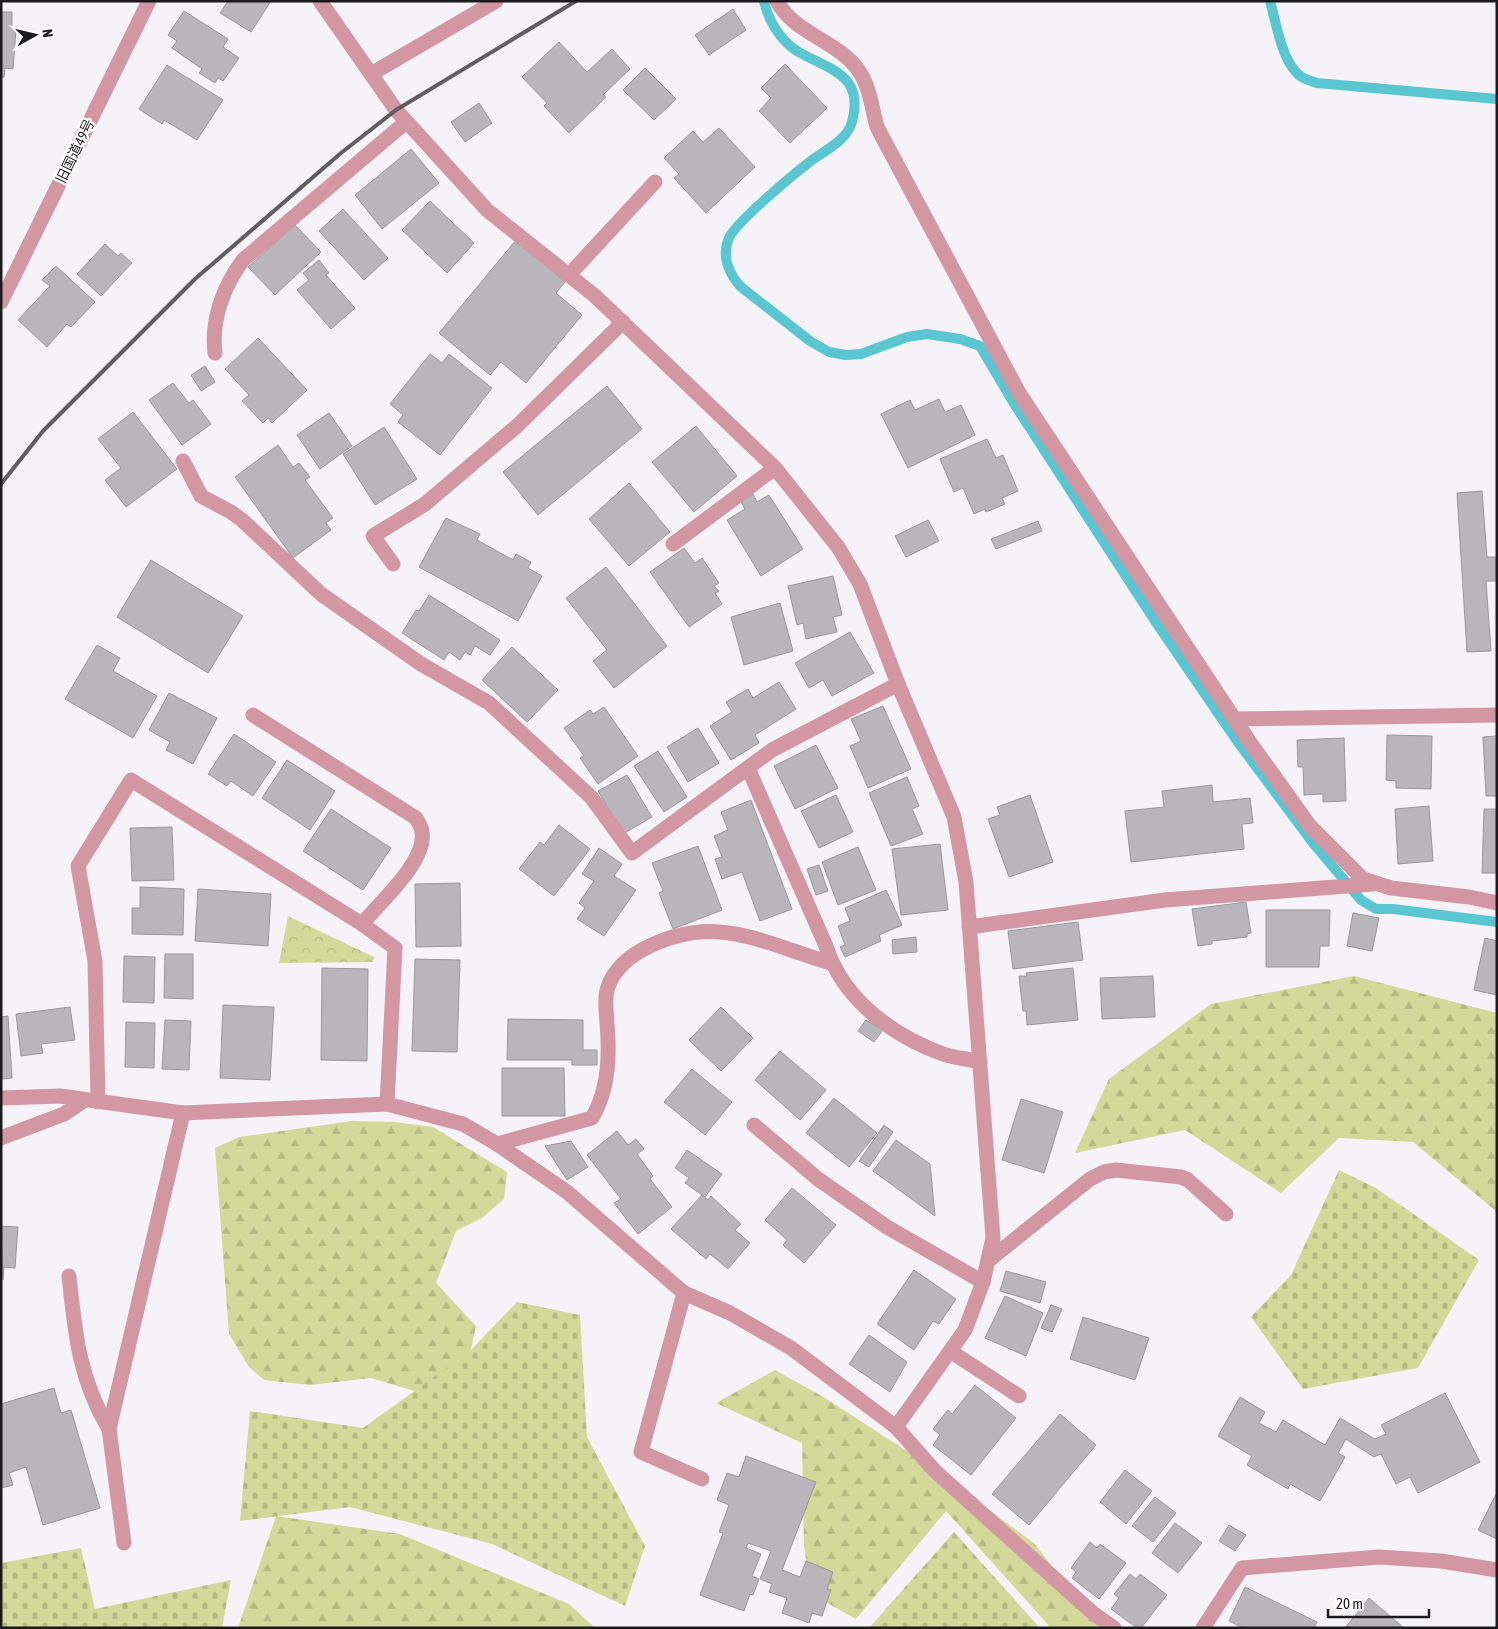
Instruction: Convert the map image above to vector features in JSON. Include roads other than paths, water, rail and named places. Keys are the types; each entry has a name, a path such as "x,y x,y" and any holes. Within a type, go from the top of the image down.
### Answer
{"street":[{"name":"旧国道49号","path":"1,302 150,1"},
{"path":"320,1 406,122 487,210 569,275 622,322 776,468 838,547 860,584 898,684 954,818 966,882 993,1238 983,1282 965,1330 896,1428"},
{"path":"371,74 496,1"},
{"path":"777,1 788,16 846,58 858,69 864,79 877,126 1020,393 1234,718 1310,826 1363,879 1374,884"},
{"path":"215,353 213,338 218,310 234,273 243,260 406,122"},
{"path":"569,275 655,182"},
{"path":"393,564 373,536 425,504 517,426 622,322"},
{"path":"182,461 201,496 242,520 321,594 420,664 490,703 591,797 613,830 632,853 772,750 898,684"},
{"path":"672,544 776,468"},
{"path":"253,715 416,818 422,831 421,848 410,871 362,924"},
{"path":"1234,718 1497,715"},
{"path":"748,768 826,946 831,963 842,982 858,1002 895,1029 923,1046 949,1056 980,1062"},
{"path":"91,1101 95,962 78,866 131,780 362,924 395,948 387,1104"},
{"path":"970,927 1165,900 1374,884 1497,903"},
{"path":"497,1144 514,1141 592,1118 598,1108 606,1081 608,1042 605,1013 607,992 615,974 629,957 638,952 673,936 729,932 753,936 811,958 831,963"},
{"path":"1,1098 60,1096 183,1113 387,1104 463,1124 497,1144 567,1192 684,1293 730,1313 791,1348 896,1428 935,1472 1093,1614 1114,1628"},
{"path":"1,1138 64,1114 91,1101"},
{"path":"124,1543 109,1429 183,1113"},
{"path":"754,1125 818,1179 887,1227 983,1282"},
{"path":"988,1261 1090,1179 1104,1172 1116,1170 1181,1177 1188,1180 1226,1214"},
{"path":"69,1276 74,1324 83,1370 94,1403 109,1429"},
{"path":"684,1293 641,1452 702,1479"},
{"path":"950,1351 1019,1396"},
{"path":"1203,1628 1235,1576 1242,1568 1250,1566 1379,1557 1441,1561 1497,1570"}],"waterway":[{"path":"764,1 768,15 785,41 797,51 832,69 849,83 855,106 852,122 846,134 780,186 743,221 729,238 726,258 730,271 737,282 810,341 829,352 846,355 861,354 907,337 927,334 960,339 980,346 1013,402 1157,624 1237,741 1313,843 1361,900 1376,909 1393,909 1497,922"},
{"path":"1270,1 1286,57 1298,74 1305,79 1317,83 1497,99"}],"railway":[{"path":"1,484 43,431 195,279 341,153 396,110 576,1"}]}
